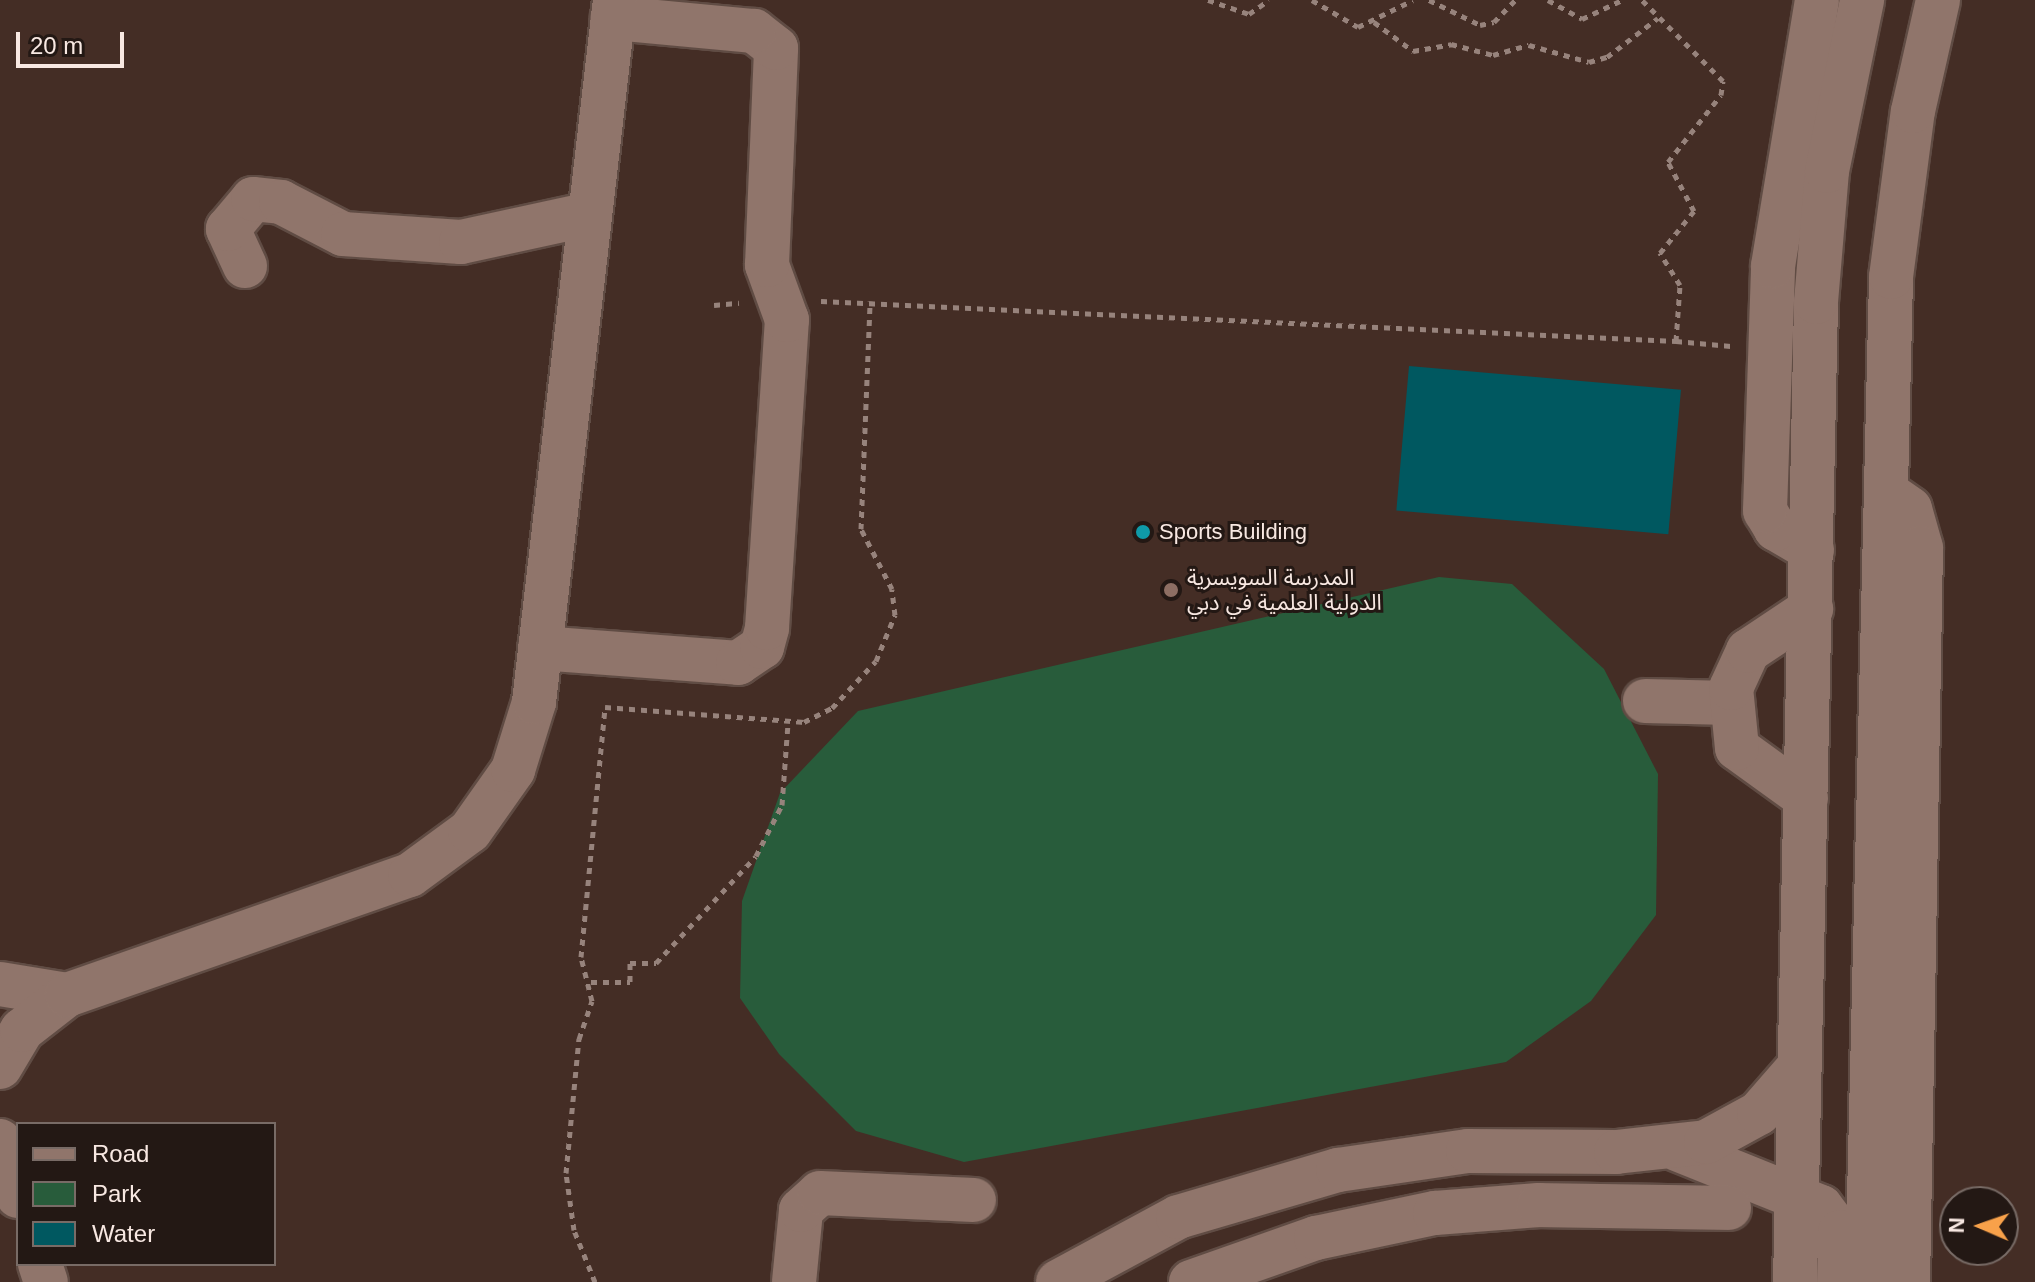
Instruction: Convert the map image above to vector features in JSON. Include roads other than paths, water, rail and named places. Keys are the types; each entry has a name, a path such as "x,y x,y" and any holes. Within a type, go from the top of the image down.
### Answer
{"street":[{"path":"1812,550 1776,529 1765,511 1773,266 1817,0"},
{"path":"1795,1282 1812,550 1824,199 1862,0"},
{"path":"1867,1282 1891,277 1913,111 1938,0"},
{"path":"0,1067 35,1005 375,889 442,855 494,802 528,736 614,9 754,31 776,48 767,265 787,320 767,628 762,647 738,663 540,648"},
{"path":"245,266 228,229 253,199 281,202 343,234 461,242 590,214"},
{"path":"1886,492 1910,509 1921,548 1908,1282"},
{"path":"1806,798 1744,758 1732,737 1731,703 1734,675 1748,651 1811,609"},
{"path":"1645,701 1731,703"},
{"path":"0,984 35,1005"},
{"path":"1058,1282 1178,1217 1338,1170 1468,1151 1677,1149 1734,1130 1799,1067"},
{"path":"0,1141 16,1190"},
{"path":"1677,1149 1797,1196 1836,1222 1839,1282"},
{"path":"794,1282 801,1210 820,1193 974,1200"},
{"path":"1191,1282 1316,1238 1435,1213 1539,1205 1729,1208"}],"water":[{"path":"1409,366 1681,390 1668,534 1396,510"}],"place":[{"name":"Sports Building","path":"1143,532"},
{"name":"المدرسة السويسرية الدولية العلمية في دبي","path":"1171,590"}]}
